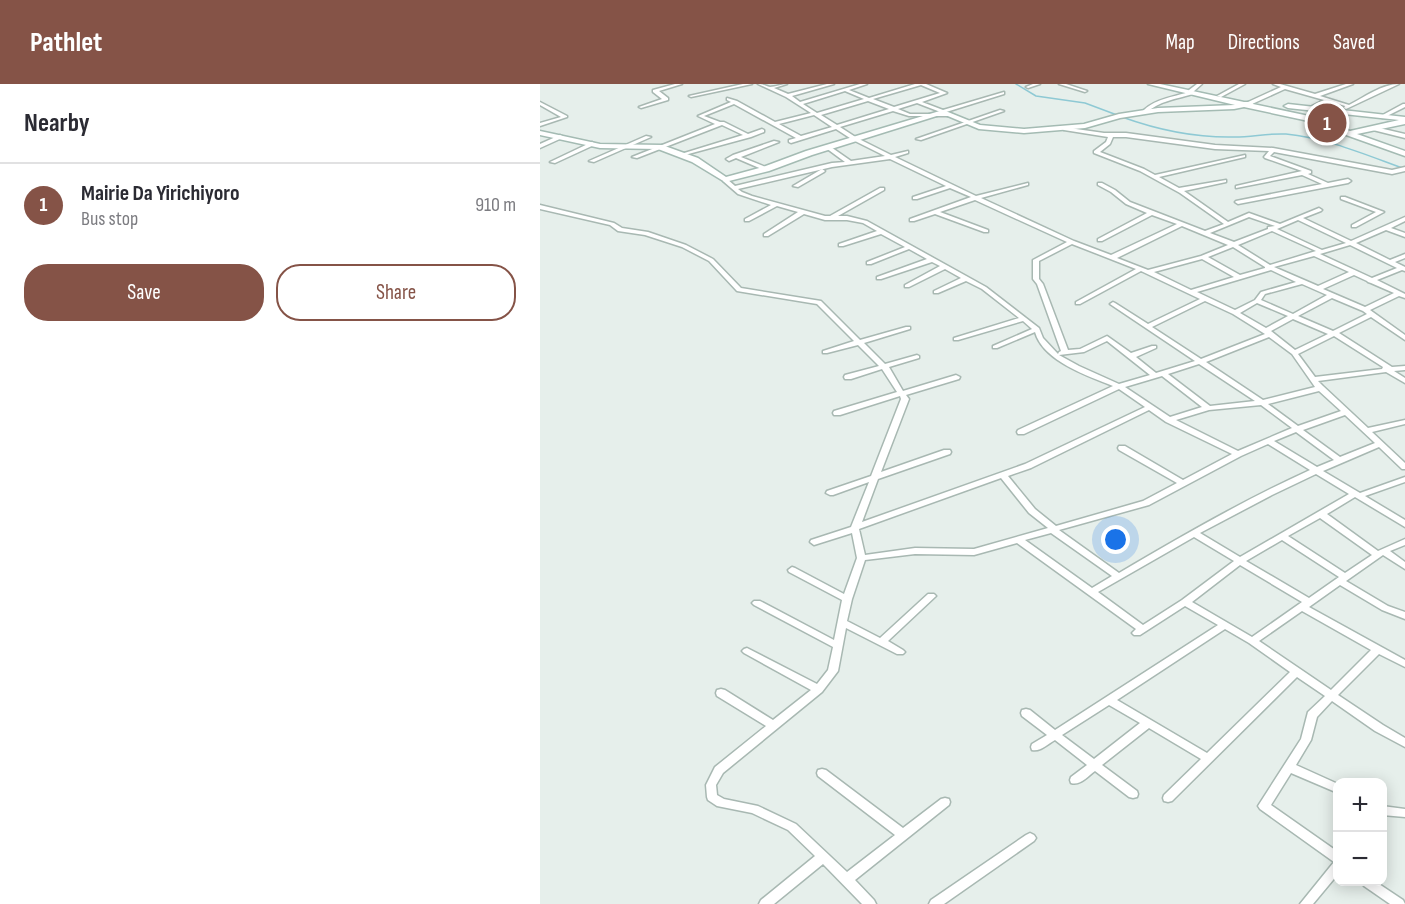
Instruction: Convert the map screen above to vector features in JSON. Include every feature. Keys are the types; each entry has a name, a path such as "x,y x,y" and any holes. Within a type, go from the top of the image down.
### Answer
{"street":[{"path":"641,106 666,99 655,91 680,84"},
{"path":"691,96 750,84"},
{"path":"760,84 788,96 855,139 890,157 1072,242 1191,292 1268,332 1294,353 1320,388 1405,467"},
{"path":"771,88 785,84"},
{"path":"788,96 832,84"},
{"path":"800,103 865,84"},
{"path":"775,124 921,84 945,93 791,141"},
{"path":"1028,87 1038,84"},
{"path":"1061,84 1085,91"},
{"path":"1151,84 1269,106 1352,133 1405,120"},
{"path":"1159,84 1219,96 1306,118 1405,154"},
{"path":"1143,112 1158,103 1191,92 1200,84"},
{"path":"1219,96 1243,84"},
{"path":"1275,84 1349,106"},
{"path":"918,102 979,127 1000,130 1064,128 1085,126 1143,112 1189,107 1234,107 1249,103 1291,84"},
{"path":"1315,96 1352,84"},
{"path":"1339,112 1397,84"},
{"path":"845,90 909,115 929,116"},
{"path":"725,180 929,116 947,113 1002,93"},
{"path":"1310,109 1328,100"},
{"path":"749,135 700,116 732,101 801,138"},
{"path":"540,103 565,117 540,125"},
{"path":"1381,117 1405,105"},
{"path":"1260,106 1310,109 1405,120"},
{"path":"919,139 1002,111"},
{"path":"635,157 721,124"},
{"path":"1064,128 1111,136 1126,135 1215,147 1273,150 1397,171 1405,169"},
{"path":"1375,129 1405,136"},
{"path":"683,155 762,131"},
{"path":"540,133 592,144 658,147 695,160 750,197 830,218 865,222 964,279 984,288 1037,329 1040,339 1055,355 1076,368 1119,386 1168,420 1238,454"},
{"path":"1111,136 1108,143 1096,152 1178,190 1228,224"},
{"path":"540,146 560,137"},
{"path":"592,161 648,137"},
{"path":"766,169 732,158 776,142"},
{"path":"553,162 592,144"},
{"path":"828,147 849,162"},
{"path":"1238,187 1309,172 1267,157 1273,150"},
{"path":"734,188 832,165 890,157 906,152"},
{"path":"1154,177 1243,156"},
{"path":"796,186 832,165"},
{"path":"1302,173 1328,185"},
{"path":"1178,190 1224,181"},
{"path":"1238,202 1348,181"},
{"path":"912,220 977,197 1026,184"},
{"path":"1100,184 1128,203 1232,244 1270,267 1368,312 1405,338"},
{"path":"915,198 951,186"},
{"path":"830,218 882,189"},
{"path":"1343,198 1381,212 1354,226 1373,234"},
{"path":"747,220 775,204"},
{"path":"540,207 612,225 620,230 656,236 684,246 711,260 739,290 819,302 884,367 905,399 856,528 861,558 847,599 833,671 818,689 719,770 711,785 712,797 721,803 754,809 792,827 824,856 870,904"},
{"path":"1078,303 1144,271 1203,257 1319,210"},
{"path":"766,235 803,212"},
{"path":"935,212 986,231"},
{"path":"1100,240 1151,213"},
{"path":"1206,233 1249,215 1280,225"},
{"path":"1298,218 1404,269"},
{"path":"1191,292 1352,243 1405,219"},
{"path":"1112,258 1182,224"},
{"path":"1270,228 1353,273 1402,295"},
{"path":"1387,228 1405,235"},
{"path":"841,245 883,231"},
{"path":"1065,352 1040,284 1036,279 1036,260 1072,242"},
{"path":"869,262 909,247"},
{"path":"1390,262 1405,256"},
{"path":"1203,257 1240,278"},
{"path":"879,278 931,260"},
{"path":"907,286 943,267"},
{"path":"1370,281 1404,269"},
{"path":"1317,289 1353,273"},
{"path":"936,292 964,279"},
{"path":"1235,313 1257,301 1263,292 1302,282"},
{"path":"1021,432 1119,386 1200,362 1268,332 1332,295"},
{"path":"1294,353 1335,334 1368,312 1402,295"},
{"path":"1147,327 1205,299"},
{"path":"1257,301 1335,334 1405,381"},
{"path":"1113,304 1262,403 1338,459"},
{"path":"956,339 1023,319"},
{"path":"825,352 908,328"},
{"path":"995,347 1037,329"},
{"path":"1055,355 1082,351 1107,338 1208,408"},
{"path":"1131,356 1154,347"},
{"path":"848,377 917,357"},
{"path":"1314,379 1405,368"},
{"path":"837,413 956,377"},
{"path":"1168,420 1208,408 1262,403 1320,388"},
{"path":"814,542 1028,466 1150,407"},
{"path":"861,558 915,551 974,552 1146,503 1238,454 1297,429 1346,412"},
{"path":"1365,431 1405,422"},
{"path":"1268,441 1405,524"},
{"path":"1092,592 1193,533 1338,459 1379,444"},
{"path":"1122,448 1183,483"},
{"path":"830,493 948,452"},
{"path":"1004,475 1032,511 1119,577"},
{"path":"1018,539 1092,592 1140,631 1185,602 1241,560 1282,536 1357,495 1405,479"},
{"path":"1321,514 1405,566"},
{"path":"1193,533 1241,560 1306,604 1405,664"},
{"path":"1282,536 1385,608 1405,616"},
{"path":"1252,641 1381,553 1405,542"},
{"path":"792,570 847,599"},
{"path":"881,642 931,596"},
{"path":"1185,602 1252,641 1405,743"},
{"path":"757,603 838,646"},
{"path":"842,621 900,652"},
{"path":"1036,747 1225,625"},
{"path":"1333,856 1264,806 1306,740 1312,715 1378,649"},
{"path":"747,651 818,689"},
{"path":"1168,798 1297,671"},
{"path":"721,693 773,726"},
{"path":"1109,700 1208,758"},
{"path":"1026,713 1133,794"},
{"path":"1075,780 1148,723"},
{"path":"1289,767 1333,787"},
{"path":"822,772 904,835"},
{"path":"847,879 945,802"},
{"path":"1387,811 1405,813"},
{"path":"935,904 1030,838"},
{"path":"765,904 824,856"},
{"path":"1306,904 1333,871"},
{"path":"1374,886 1399,904"}],"waterway":[{"path":"1016,84 1036,96 1085,103 1117,115"},
{"path":"1122,117 1149,126 1192,135 1241,137 1286,134 1301,136 1346,148 1405,169"}],"place":[{"name":"Mairie Da Yirichiyoro","path":"1327,123"}]}
